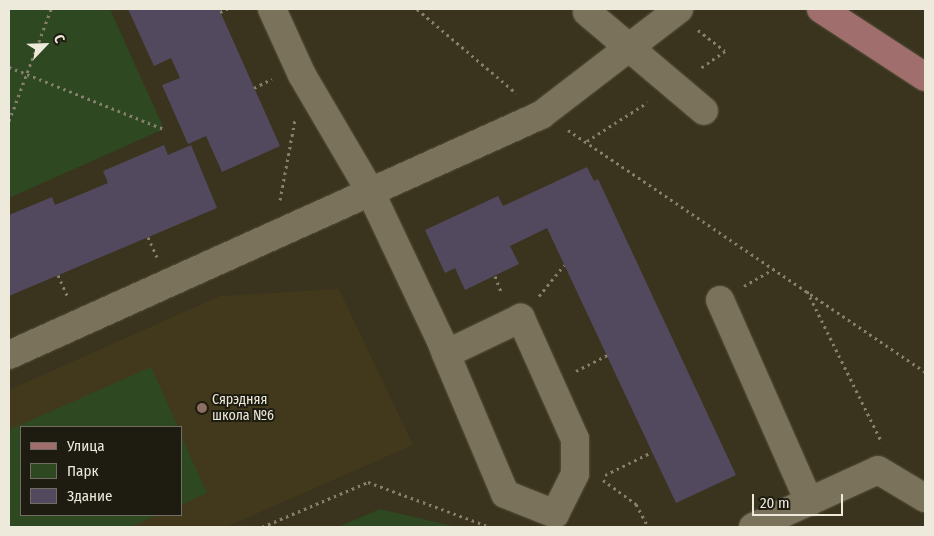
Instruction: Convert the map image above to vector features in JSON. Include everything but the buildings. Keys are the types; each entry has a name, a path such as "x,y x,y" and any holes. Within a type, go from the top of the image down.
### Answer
{"main road":[{"path":"821,9 925,77"}],"lane":[{"path":"272,9 302,75 370,191 446,354 505,494 558,520 575,474 575,439 521,318 446,354"},
{"path":"9,355 541,115 677,11"},
{"path":"587,12 704,111"},
{"path":"720,300 809,502"},
{"path":"753,527 878,470 925,498"}],"path":[{"path":"9,121 51,9"},
{"path":"220,12 227,9"},
{"path":"417,9 541,115 587,141 925,372"},
{"path":"587,141 725,51 677,11"},
{"path":"9,67 164,129"},
{"path":"271,237 275,230 302,75"},
{"path":"521,318 564,265"},
{"path":"807,291 886,450"},
{"path":"648,527 636,504 599,478 652,452"},
{"path":"262,527 368,482 490,527"}],"shaded area":[{"name":"Сярэдняя школа №6","path":"339,289 413,445 226,527 9,527 9,390 220,296"}],"green space":[{"path":"9,9 110,9 164,129 9,198"},
{"path":"151,367 178,426 20,426 20,516 156,516 130,527 9,527 9,430"},
{"path":"182,438 207,493 182,505"},
{"path":"380,509 457,527 338,527"}],"place":[{"name":"Сярэдняя школа №6","path":"202,408"}]}
